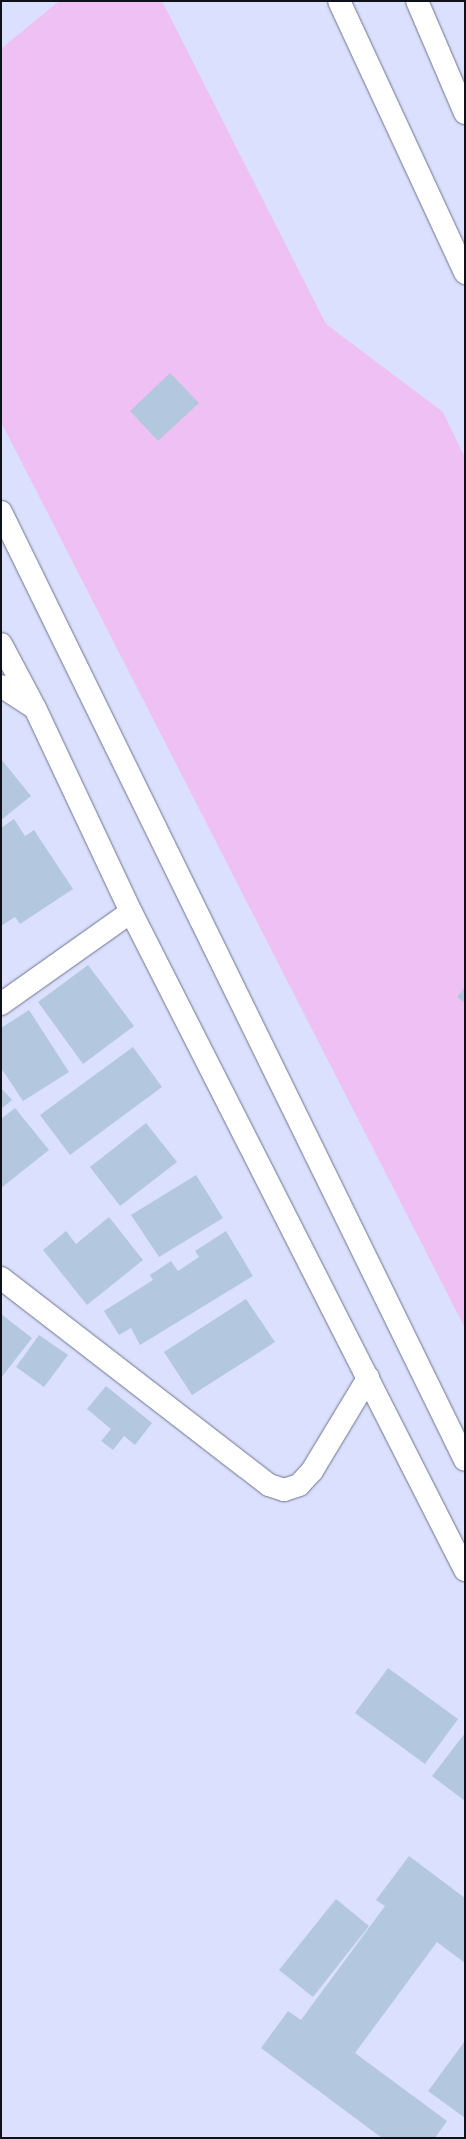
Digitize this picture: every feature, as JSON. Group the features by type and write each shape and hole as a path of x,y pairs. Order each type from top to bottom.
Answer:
{"street":[{"path":"339,1 465,273"},
{"path":"417,1 465,113"},
{"path":"1,512 465,1460"},
{"path":"1,644 35,708 132,912 465,1570"},
{"path":"1,686 35,708"},
{"path":"1,1004 132,912"},
{"path":"1,1278 269,1485 284,1490 299,1485 312,1471 368,1378"}],"shaded area":[{"path":"59,1 162,1 326,324 443,412 465,458 465,1328 1,422 1,49"}],"building":[{"path":"170,373 199,403 158,441 130,411"},
{"path":"1,759 31,796 1,820"},
{"path":"14,819 25,836 34,830 73,889 20,924 15,917 1,926 1,828"},
{"path":"88,965 134,1026 83,1064 38,1002"},
{"path":"465,987 465,1003 457,997"},
{"path":"29,1010 69,1072 23,1101 1,1068 1,1028"},
{"path":"133,1047 162,1087 70,1155 40,1115"},
{"path":"1,1088 12,1100 1,1109"},
{"path":"15,1108 49,1150 1,1188 1,1119"},
{"path":"146,1123 177,1162 120,1206 90,1167"},
{"path":"196,1175 223,1218 159,1257 131,1215"},
{"path":"109,1217 143,1260 87,1305 43,1250 66,1231 76,1244"},
{"path":"226,1231 253,1276 140,1345 131,1328 119,1335 104,1311 153,1280 150,1275 171,1261 178,1271 199,1257 195,1251"},
{"path":"246,1299 275,1342 192,1395 164,1352"},
{"path":"1,1314 32,1338 1,1378"},
{"path":"39,1335 68,1355 44,1387 16,1367"},
{"path":"106,1386 152,1423 135,1445 124,1436 113,1450 101,1441 111,1429 87,1409"},
{"path":"388,1668 458,1719 425,1764 355,1713"},
{"path":"465,1733 465,1801 432,1776"},
{"path":"409,1856 465,1898 465,1963 437,1942 355,2053 447,2121 435,2138 382,2138 261,2048 288,2011 301,2020 385,1906 376,1900"},
{"path":"336,1899 369,1926 313,1997 279,1970"},
{"path":"465,2041 465,2118 428,2091"}]}
